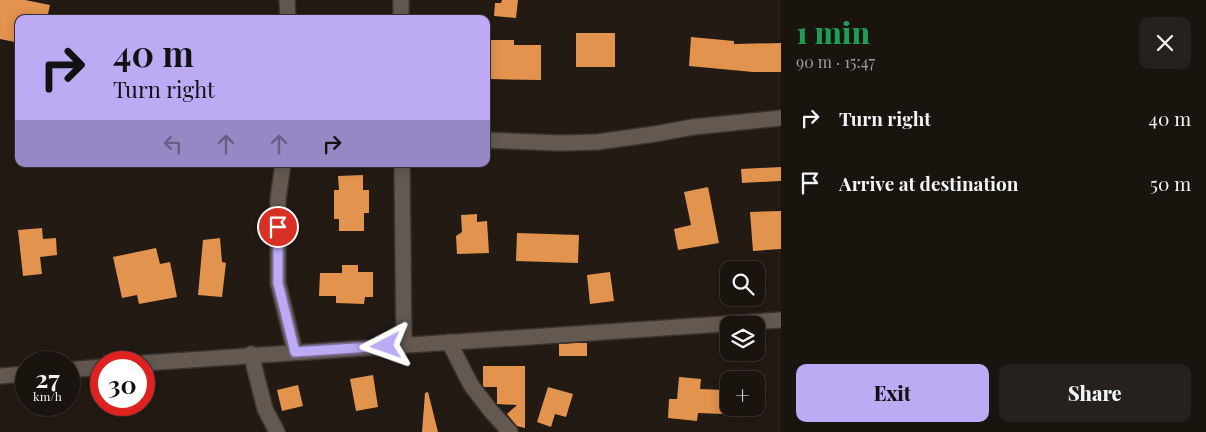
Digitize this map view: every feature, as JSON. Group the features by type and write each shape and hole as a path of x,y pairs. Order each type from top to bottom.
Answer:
{"street":[{"path":"287,0 288,15"},
{"path":"401,0 401,15"},
{"path":"490,140 560,143 597,142 693,127 781,118"},
{"path":"283,167 278,199 278,283 295,352"},
{"path":"402,167 404,345"},
{"path":"155,362 251,354 781,320"},
{"path":"449,342 471,385 510,432"},
{"path":"251,354 265,409 277,432"},
{"path":"0,376 15,375"}],"building":[{"path":"0,0 25,0 50,5 48,15 15,15 15,42 0,39"},
{"path":"502,0 518,0 516,18 494,16 495,3 501,3"},
{"path":"576,33 615,33 615,67 576,67"},
{"path":"691,37 734,41 734,44 781,43 781,72 753,72 689,66"},
{"path":"490,40 514,40 514,45 541,45 541,80 490,79"},
{"path":"781,167 781,181 742,183 741,169"},
{"path":"363,175 363,190 369,190 369,213 364,213 364,231 339,231 339,219 334,219 334,190 339,190 338,176"},
{"path":"708,187 719,243 678,250 674,229 691,225 684,192"},
{"path":"781,211 781,249 753,251 750,212"},
{"path":"477,214 477,222 487,221 489,253 457,254 456,236 462,232 461,215"},
{"path":"42,228 43,239 56,238 57,255 40,257 42,274 23,276 18,230"},
{"path":"517,233 579,235 578,263 516,261"},
{"path":"220,238 222,262 226,263 222,297 198,295 203,240"},
{"path":"156,248 160,264 170,262 177,297 139,304 137,295 122,298 113,257"},
{"path":"342,265 358,265 358,272 373,272 373,297 365,297 364,304 336,303 336,296 319,296 320,273 342,273"},
{"path":"610,272 614,301 590,304 587,275"},
{"path":"587,343 587,356 559,356 559,344"},
{"path":"483,366 525,366 525,428 517,426 507,414 517,405 497,404 497,387 484,387"},
{"path":"373,375 378,407 356,411 350,379"},
{"path":"679,377 701,379 700,389 720,390 720,414 698,413 697,421 668,418 669,399 677,399"},
{"path":"298,385 303,406 282,411 277,390"},
{"path":"548,387 573,394 566,417 555,414 551,427 537,422"},
{"path":"428,392 438,432 422,432 425,393"}],"route":[{"path":"278,227 278,283 295,352 386,346"}]}
